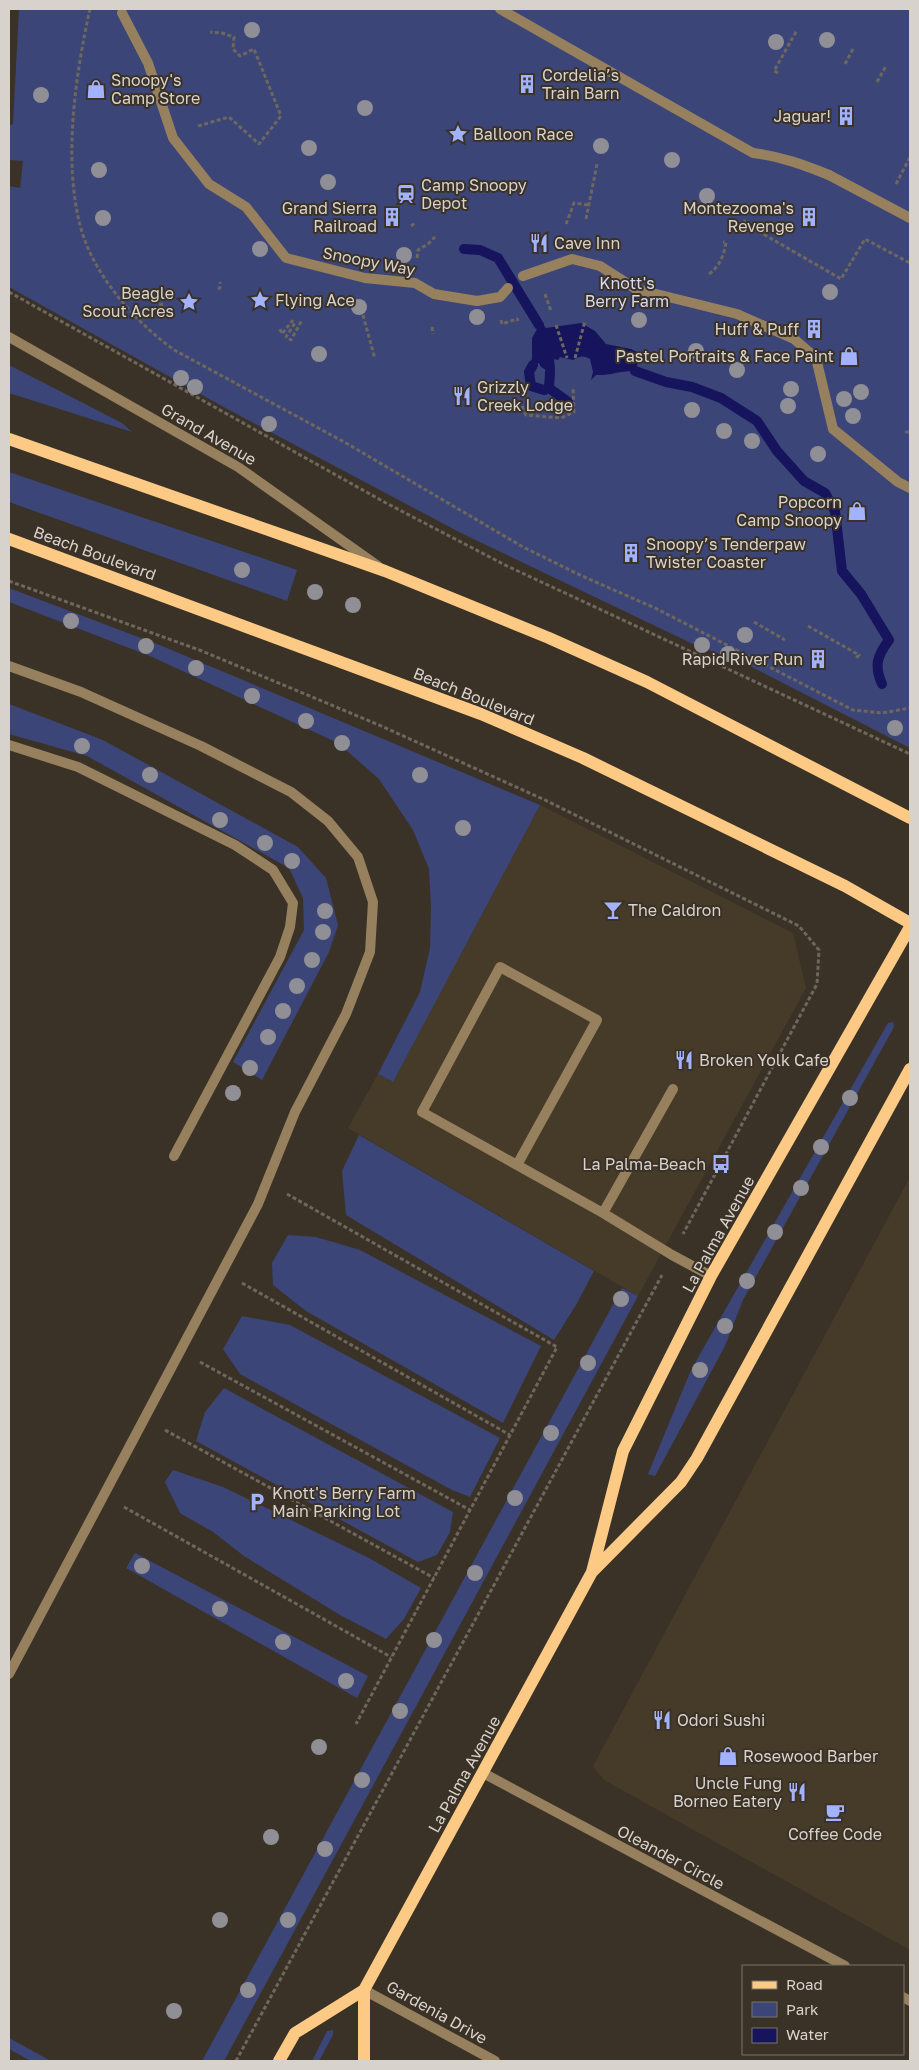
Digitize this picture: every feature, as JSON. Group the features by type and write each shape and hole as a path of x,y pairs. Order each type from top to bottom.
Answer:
{"main road":[{"path":"9,439 385,571 550,638 647,682 910,818"},
{"name":"Beach Boulevard","path":"9,539 481,714 582,758 845,886 910,923"},
{"name":"La Palma Avenue","path":"364,2061 364,1990 592,1572 623,1451 711,1276 910,927"},
{"name":"La Palma Avenue","path":"592,1572 681,1482 697,1458 910,1069"},
{"name":"La Palma Avenue","path":"279,2061 294,2033 364,1990"}],"street":[{"path":"500,9 753,153 775,156 829,175 910,218"},
{"name":"Snoopy Way","path":"122,13 148,62 173,138 209,184 246,207 286,258 365,278 415,283 434,294 477,301 500,297 508,288"},
{"path":"524,276 572,259 600,266 636,289 737,314 794,339 816,358 833,429 898,482 910,488"},
{"name":"Grand Avenue","path":"9,337 238,467 385,571"},
{"path":"9,666 81,692 201,746 292,792 328,821 358,857 373,902 370,952 346,1014 295,1112 258,1204 9,1674"},
{"path":"9,745 78,767 235,845 273,870 293,903 290,927 280,956 174,1156"},
{"path":"517,1165 597,1020 500,966 422,1112 711,1276"},
{"path":"603,1213 673,1089"},
{"name":"Oleander Circle","path":"483,1773 842,1965"},
{"name":"Gardenia Drive","path":"364,1990 495,2061"}],"path":[{"path":"90,9 80,60 72,147 77,211 89,250 114,291 156,338 176,351 346,443 523,547 582,576 655,608 853,710 882,713 910,708"},
{"path":"778,74 774,71 797,30"},
{"path":"198,126 229,117 259,144 281,116 254,49 240,56 233,49 234,37 210,32"},
{"path":"845,64 854,47"},
{"path":"878,82 886,66"},
{"path":"895,185 910,158"},
{"path":"586,219 596,164"},
{"path":"566,224 574,204 588,205"},
{"path":"745,220 744,223 841,279 864,239 910,263"},
{"path":"411,226 415,223"},
{"path":"417,258 418,250 435,237"},
{"path":"709,274 715,270 724,254 726,242 723,242"},
{"path":"218,289 220,288 220,282"},
{"path":"9,292 369,494 490,557 910,754"},
{"path":"545,294 551,311"},
{"path":"157,299 159,305 163,304"},
{"path":"363,316 375,359"},
{"path":"280,330 282,334 292,321 295,323 286,337 291,340 302,320"},
{"path":"574,358 585,321"},
{"path":"556,325 566,358"},
{"path":"432,327 433,334"},
{"path":"522,406 526,415 560,418 574,412 573,387"},
{"path":"905,432 910,432"},
{"path":"9,581 202,651 379,725 545,800 799,926 819,950 817,984 236,2061"},
{"path":"754,622 785,640"},
{"path":"808,626 858,655 856,658"},
{"path":"267,1182 557,1347 356,1724"},
{"path":"222,1271 510,1435"},
{"path":"180,1351 470,1510"},
{"path":"144,1418 434,1578"},
{"path":"103,1496 392,1657"}],"shaded area":[{"path":"540,805 793,933 806,988 638,1296 348,1128 378,1074 392,1082"},
{"path":"910,1177 910,1950 604,1780 593,1766"}],"green space":[{"name":"Knott's Berry Farm","path":"19,9 910,9 910,748 748,665 693,644 461,533 229,410 9,287 9,186 20,188 23,161 9,160 9,125 13,124"},
{"path":"9,365 122,423 132,432 9,393"},
{"path":"9,472 297,570 287,601 9,502"},
{"path":"9,588 162,646 540,805 393,1082 378,1074 420,992 430,948 431,907 429,869 413,830 379,779 338,743 150,656 9,602"},
{"path":"9,704 103,740 298,847 326,878 338,925 329,952 262,1080 233,1062 304,930 303,898 289,868 87,756 9,734"},
{"path":"893,1022 894,1027 743,1300 725,1346 655,1476 648,1474 691,1370 888,1023"},
{"path":"359,1135 594,1271 554,1340 346,1215 342,1171"},
{"path":"288,1235 316,1237 360,1250 541,1346 503,1423 306,1311 273,1285 272,1263"},
{"path":"622,1288 638,1296 224,2061 202,2061"},
{"path":"242,1316 290,1325 500,1438 470,1497 452,1490 240,1374 223,1349"},
{"path":"224,1388 453,1512 450,1532 437,1555 418,1562 196,1441 205,1412"},
{"path":"173,1470 223,1487 369,1558 421,1588 404,1619 386,1639 340,1615 244,1556 213,1532 180,1513 165,1482"},
{"path":"135,1553 368,1676 357,1698 126,1568"},
{"path":"333,2030 333,2035 319,2061 312,2061 327,2031"},
{"path":"9,2038 51,2061 31,2061 9,2049"}],"water":[{"path":"541,322 546,328 581,323 595,331 606,344 631,349 640,354 635,371 596,375 591,380 593,372 590,359 583,357 573,360 560,357 558,360 554,359 555,369 553,374 541,367 539,363 530,366 532,338"}],"waterway":[{"path":"464,249 480,250 498,258 539,325"},
{"path":"533,365 529,372 531,386 544,390 549,388"},
{"path":"635,371 666,382 692,387 721,398 757,421 777,451 804,481 825,493 835,511 842,571 861,594 889,640 878,661 878,672 882,684"},
{"path":"550,372 549,388 568,402"}],"place":[{"name":"Cordelia’s Train Barn","path":"527,84"},
{"name":"Snoopy's Camp Store","path":"96,89"},
{"name":"Jaguar!","path":"846,116"},
{"name":"Balloon Race","path":"458,134"},
{"name":"Camp Snoopy Depot","path":"406,194"},
{"name":"Grand Sierra Railroad","path":"392,217"},
{"name":"Montezooma's Revenge","path":"809,217"},
{"name":"Cave Inn","path":"539,243"},
{"name":"Flying Ace","path":"260,300"},
{"name":"Beagle Scout Acres","path":"189,302"},
{"name":"Huff & Puff","path":"814,329"},
{"name":"Pastel Portraits & Face Paint","path":"849,356"},
{"name":"Grizzly Creek Lodge","path":"462,396"},
{"name":"Popcorn Camp Snoopy","path":"857,511"},
{"name":"Snoopy’s Tenderpaw Twister Coaster","path":"631,553"},
{"name":"Rapid River Run","path":"818,659"},
{"name":"The Caldron","path":"613,910"},
{"name":"Broken Yolk Cafe","path":"684,1060"},
{"name":"La Palma-Beach","path":"721,1164"},
{"name":"Knott's Berry Farm Main Parking Lot","path":"257,1502"},
{"name":"Odori Sushi","path":"662,1720"},
{"name":"Rosewood Barber","path":"728,1756"},
{"name":"Uncle Fung Borneo Eatery","path":"797,1792"},
{"name":"Coffee Code","path":"835,1812"}]}
